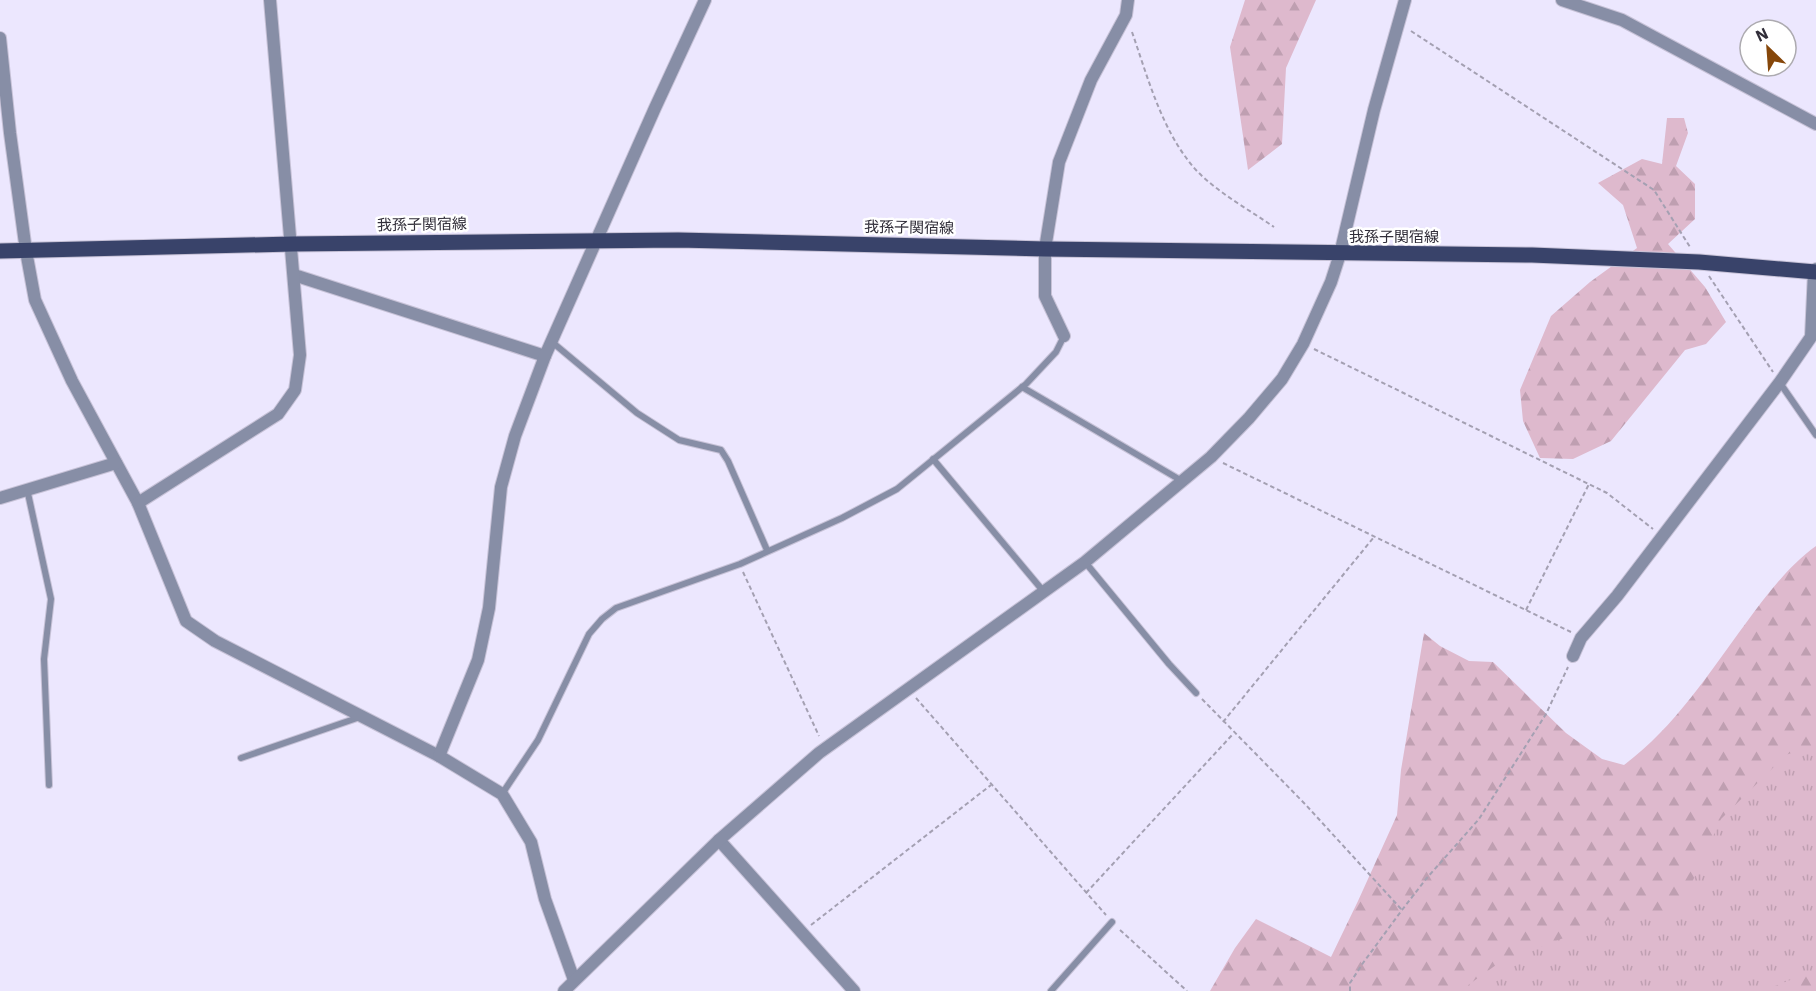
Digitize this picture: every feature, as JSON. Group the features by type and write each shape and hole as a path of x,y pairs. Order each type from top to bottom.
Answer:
{"main road":[{"name":"我孫子関宿線","path":"0,251 597,239 1044,249 1532,255 1699,262 1815,271"}],"street":[{"path":"138,503 278,414 295,390 300,354 270,0"},
{"path":"439,756 478,660 489,608 501,487 514,436 545,356 705,0"},
{"path":"1121,0 1126,15"},
{"path":"1064,336 1046,296 1044,249 1059,162 1091,80 1126,15 1128,0"},
{"path":"564,991 719,840 825,749 1085,562 1211,457 1250,418 1282,379 1304,344 1331,282 1340,254 1374,110 1405,0"},
{"path":"1563,0 1622,20 1816,124"},
{"path":"0,38 10,133 35,300 72,381 138,503 186,621 216,641 439,756 502,794 531,842 545,899 574,980"},
{"path":"1573,656 1581,638 1617,596 1780,382 1811,337 1815,271"},
{"path":"294,275 545,356"},
{"path":"0,498 116,463"},
{"path":"719,840 854,991"}],"lane":[{"path":"502,794 538,740 589,634 602,619 616,608 740,564 842,518 897,489 1022,387 1056,352 1064,336"},
{"path":"552,341 637,413 678,440 721,450 767,550"},
{"path":"1780,382 1816,435"},
{"path":"1022,387 1182,481"},
{"path":"933,459 1044,592"},
{"path":"27,489 51,599 44,659 49,785"},
{"path":"1085,562 1169,664 1196,693"},
{"path":"241,758 364,716"},
{"path":"1051,991 1112,922"}],"path":[{"path":"1126,15 1159,106 1183,154 1197,171 1220,191 1274,227"},
{"path":"1398,23 1654,190 1699,262 1780,382"},
{"path":"1304,344 1607,493 1662,537"},
{"path":"1211,457 1581,638"},
{"path":"1526,610 1589,484"},
{"path":"1222,722 1374,537"},
{"path":"740,564 825,749"},
{"path":"1350,991 1350,983 1402,910 1479,819 1546,714 1573,656"},
{"path":"908,689 1112,922 1187,991"},
{"path":"1196,693 1305,804 1402,910"},
{"path":"1086,892 1233,733"},
{"path":"801,932 992,784"}],"green space":[{"path":"1245,0 1316,0 1286,68 1282,144 1248,170 1230,47"},
{"path":"1667,118 1684,118 1688,133 1676,166 1695,184 1695,219 1668,244 1705,287 1726,322 1706,344 1685,350 1611,441 1573,459 1540,458 1523,421 1520,390 1551,316 1590,282 1637,248 1623,205 1598,183 1642,159 1662,164"},
{"path":"1816,546 1816,744 1786,755 1721,819 1678,913 1631,911 1496,965 1460,991 1210,991 1235,948 1256,919 1331,957 1397,815 1401,770 1424,633 1440,646 1469,661 1493,662 1566,733 1602,759 1624,765 1675,717 1770,592 1796,563"},
{"path":"1816,649 1816,991 1434,991"},
{"path":"1816,975 1816,991 1762,991 1798,977"}]}
